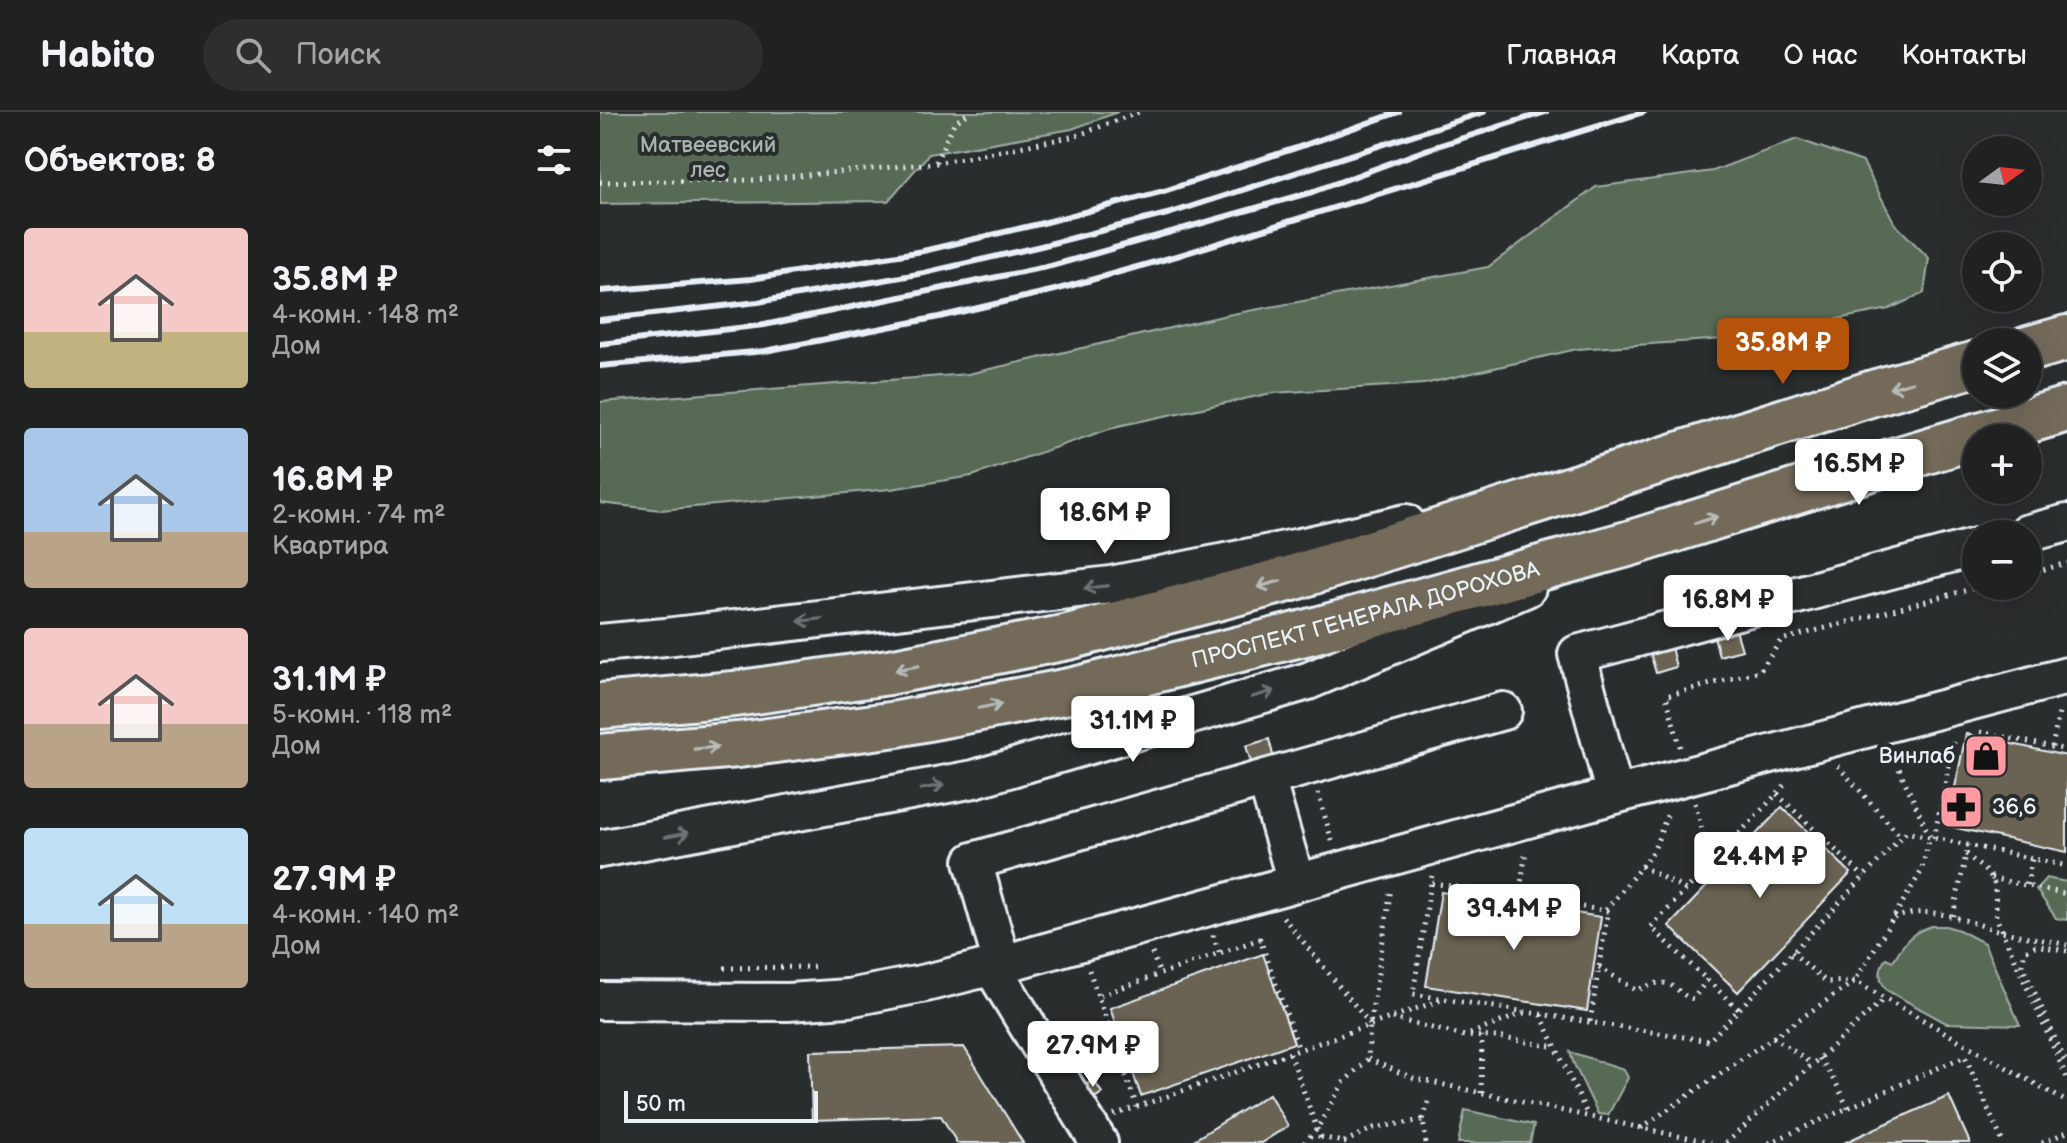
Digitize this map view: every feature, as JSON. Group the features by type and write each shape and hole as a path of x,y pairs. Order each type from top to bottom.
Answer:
{"main road":[{"path":"2042,345 2067,338"},
{"path":"600,706 734,694 874,674 1068,637 1292,578 1873,393 1962,368"},
{"name":"ПРОСПЕКТ ГЕНЕРАЛА ДОРОХОВА","path":"600,757 738,745 897,724 1074,690 1305,633 1631,543 2067,409"}],"street":[{"path":"600,643 1111,585 1300,547 1610,476"},
{"path":"2042,530 2067,523"},
{"path":"600,849 974,779 1308,681 1631,543"},
{"path":"1615,795 1577,654 1962,551"},
{"path":"600,1001 774,1002 848,998 997,965 1615,795 2064,688"},
{"path":"1094,1134 997,965 973,861 1503,711"},
{"path":"1266,778 1296,882"}],"path":[{"path":"936,163 954,123 970,112"},
{"path":"600,182 755,180 936,163 1076,136 1139,112"},
{"path":"2042,570 2067,563"},
{"path":"1760,671 1781,640 1962,591"},
{"path":"2052,747 2064,688"},
{"path":"1641,1128 1855,981 1921,872 1957,727"},
{"path":"1971,730 2067,750"},
{"path":"1889,745 1932,837"},
{"path":"1832,759 1901,837"},
{"path":"1310,766 1340,870"},
{"path":"1738,1009 1651,927 1794,776"},
{"path":"1777,794 1864,877"},
{"path":"1606,910 1653,852 1673,801"},
{"path":"1437,844 1413,994 1709,1041 1906,832 2067,866"},
{"path":"1953,916 1968,845"},
{"path":"1519,897 1526,850"},
{"path":"1966,854 1995,885 1996,917 2067,1078"},
{"path":"2027,885 2032,859"},
{"path":"1641,866 1686,890"},
{"path":"1991,878 2067,894"},
{"path":"1431,883 1606,910"},
{"path":"1304,1143 1317,1129 1343,1083 1368,1059 1370,1025 1391,885"},
{"path":"1590,1022 1606,910"},
{"path":"1893,919 1917,912 1953,916 2003,932 2067,945"},
{"path":"1281,915 1370,1025"},
{"path":"1212,933 1219,953"},
{"path":"1098,996 1260,939 1299,1050"},
{"path":"2067,951 2035,946 2025,951 2022,957 2022,964 2067,1065"},
{"path":"1151,949 1160,974"},
{"path":"1792,952 1826,982 1855,981 2067,1102"},
{"path":"1088,966 1137,1107"},
{"path":"717,968 826,967"},
{"path":"1599,967 1636,990 1664,982 1693,999 1708,980"},
{"path":"1726,1143 1885,998"},
{"path":"1094,1134 1137,1107 1445,999"},
{"path":"1465,1036 1527,1012"},
{"path":"1540,1014 1588,1116"},
{"path":"1391,1018 1465,1036 1556,1047"},
{"path":"1481,1093 1482,1036"},
{"path":"1773,1037 1812,1064"},
{"path":"1290,1053 1321,1140 1346,1142 1374,1128 1423,1120"},
{"path":"1769,1143 1965,1056 2003,1143"},
{"path":"1819,1058 1848,1108"},
{"path":"1368,1059 1413,1078 1710,1143"},
{"path":"1426,1143 1423,1120 1429,1099"},
{"path":"2042,1143 2067,1132"}],"green space":[{"name":"Матвеевский лес","path":"600,112 1118,112 1072,129 929,154 888,201 600,204"},
{"path":"1797,139 1863,162 1895,224 1929,258 1924,293 1889,309 1739,338 1577,349 1424,384 1272,393 1118,426 972,476 891,489 661,510 600,503 600,402 968,374 1227,315 1488,267 1596,187 1713,171"},
{"path":"2046,878 2067,882 2067,920 2056,918 2036,889"},
{"path":"1932,926 1959,930 1984,943 2020,1025 1946,1023 1888,991 1880,975 1886,958 1893,961 1908,939"},
{"path":"1570,1052 1624,1069 1628,1078 1608,1115 1598,1114"},
{"path":"1465,1110 1534,1125 1530,1143 1458,1143"}],"building":[{"path":"1736,630 1742,650 1719,656 1714,636"},
{"path":"1671,647 1676,667 1656,673 1650,653"},
{"path":"1966,734 2067,756 2067,852 1947,826"},
{"path":"1269,739 1274,759 1252,765 1246,746"},
{"path":"1782,807 1851,873 1738,992 1669,926"},
{"path":"1441,892 1601,917 1587,1011 1426,986"},
{"path":"1263,954 1294,1043 1141,1096 1110,1008"},
{"path":"964,1047 1023,1143 957,1143 941,1116 812,1120 810,1051"},
{"path":"1094,1080 1102,1093 1093,1099 1084,1086"},
{"path":"1269,1094 1288,1126 1261,1143 1189,1143"},
{"path":"1949,1096 1970,1143 1844,1143 1874,1129"}],"railway":[{"path":"600,291 751,279 923,251 1164,191 1399,112"},
{"path":"600,320 758,302 924,273 1041,246 1171,213 1484,112"},
{"path":"600,344 764,325 1051,266 1312,192 1431,148 1546,112"},
{"path":"600,366 765,351 939,317 1055,290 1180,255 1644,112"}],"place":[{"name":"Винлаб","path":"1986,756"},
{"name":"36,6","path":"1961,807"}]}
